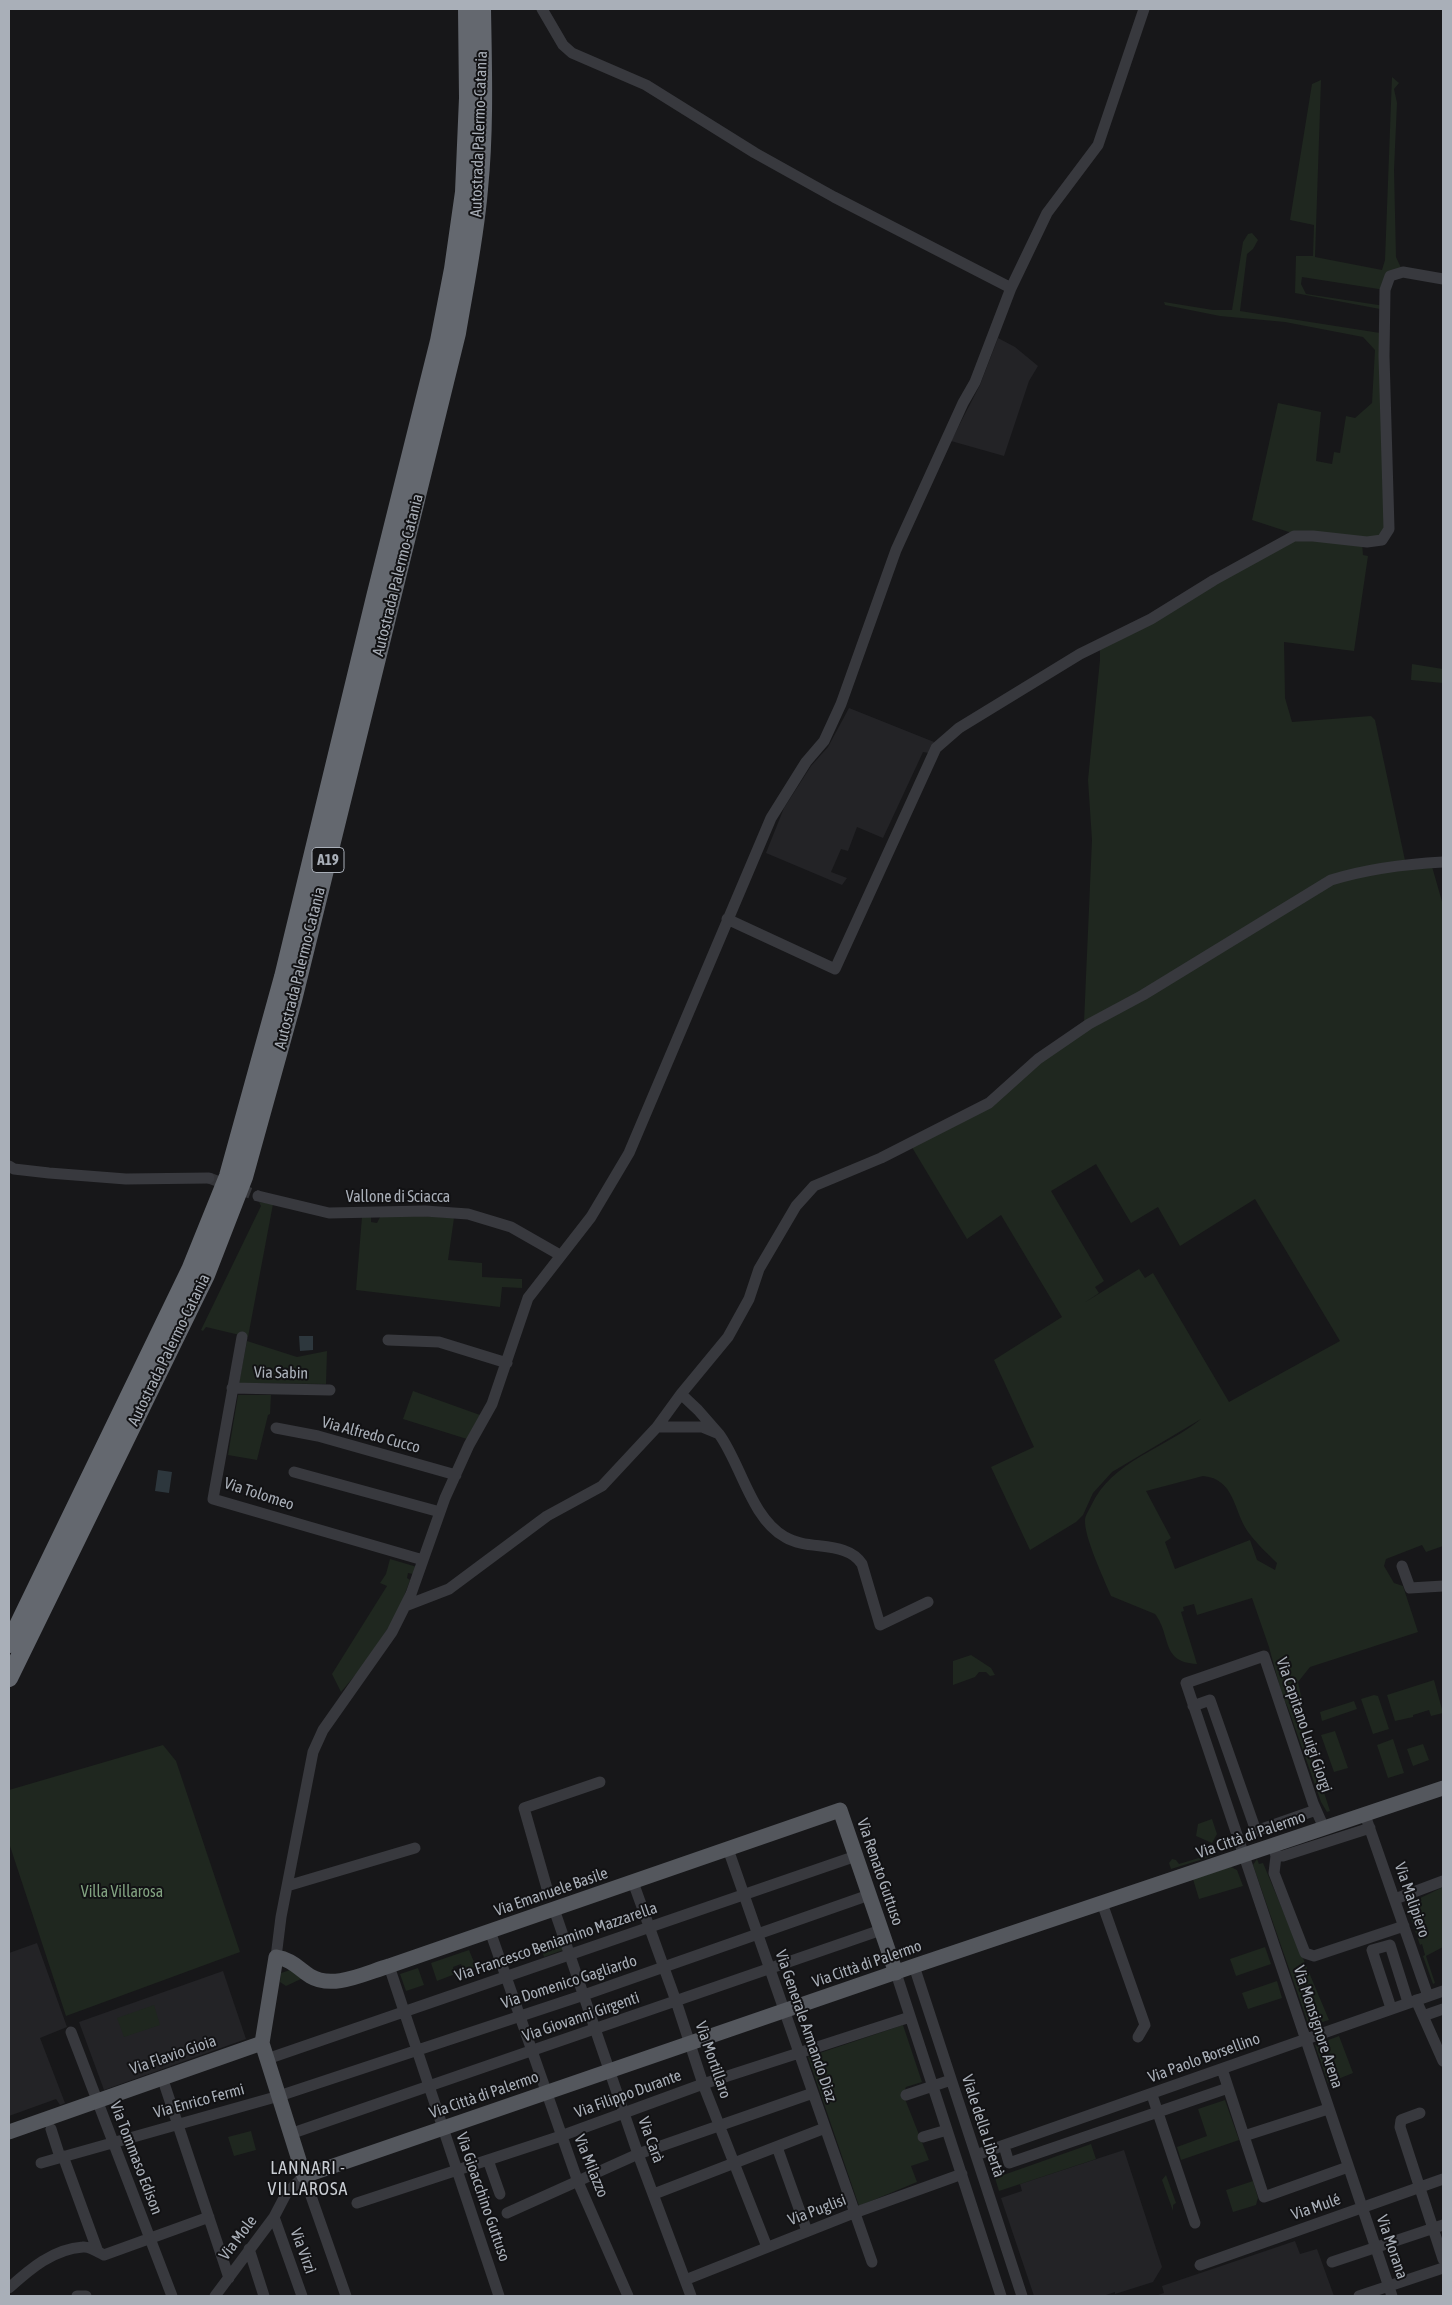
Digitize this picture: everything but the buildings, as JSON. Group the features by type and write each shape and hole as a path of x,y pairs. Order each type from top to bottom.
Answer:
{"highway":[{"name":"Autostrada Palermo-Catania","path":"9,1644 190,1270 230,1167 283,977 439,341 464,192 468,98 467,9"},
{"name":"Autostrada Palermo-Catania","path":"9,1678 206,1275 244,1177 296,990 457,333 471,256 479,188 482,119 482,9"}],"main road":[{"name":"Via Città di Palermo","path":"304,2176 1102,1903 1244,1856 1274,1851 1324,1828 1368,1821 1443,1788"},
{"name":"Via Emanuele Basile","path":"276,1957 291,1962 310,1976 328,1982 340,1980 389,1966 840,1810"},
{"name":"Via Renato Guttuso","path":"840,1810 896,1973"},
{"path":"276,1957 262,2043 304,2176"},
{"name":"Via Flavio Gioia","path":"9,2132 262,2043"}],"street":[{"path":"542,9 563,45 583,60 646,85 755,153 1011,288"},
{"path":"276,1957 287,1886 313,1752 323,1730 392,1632 405,1606 440,1512 469,1445 492,1404 528,1298 591,1217 629,1154 665,1073 727,919 771,818 806,762 824,741 841,704 896,550 963,403 975,382 1011,288 1047,213 1098,145 1144,9"},
{"path":"727,919 835,969 936,748 959,728 1080,654 1151,619 1214,580 1294,536 1313,536 1367,542 1382,540 1389,529 1384,356 1385,290 1390,276 1403,272 1443,279"},
{"path":"405,1606 449,1589 547,1516 602,1486 657,1427 681,1394 728,1338 748,1299 759,1269 796,1206 814,1186 881,1158 989,1103 1038,1059 1090,1024 1143,995 1331,880 1418,863 1443,862"},
{"path":"9,1166 14,1169 40,1172 126,1179 209,1178"},
{"name":"Vallone di Sciacca","path":"258,1196 329,1213 425,1211 468,1214 511,1227 560,1256"},
{"name":"Via Tolomeo","path":"242,1337 213,1499 423,1560"},
{"path":"388,1340 439,1342 506,1363"},
{"name":"Via Sabin","path":"232,1388 330,1390"},
{"path":"681,1394 719,1434 729,1448 766,1520 784,1537 801,1543 848,1551 858,1557 862,1564 880,1625 928,1602"},
{"path":"695,1427 700,1425 702,1419 698,1410"},
{"path":"657,1427 695,1427 719,1434"},
{"name":"Via Alfredo Cucco","path":"276,1428 318,1436 456,1475"},
{"path":"294,1472 440,1512"},
{"path":"1402,1566 1410,1588 1443,1586"},
{"name":"Via Capitano Luigi Giorgi","path":"1244,1856 1186,1683 1264,1656 1316,1810 1324,1828"},
{"path":"1193,1706 1210,1700 1256,1831 1316,1810"},
{"path":"1203,1734 1220,1729"},
{"path":"548,1892 524,1808 600,1782"},
{"path":"1228,1808 1246,1802"},
{"path":"1274,1851 1282,1856 1368,1821"},
{"name":"Via Malipiero","path":"1368,1821 1428,1996"},
{"path":"287,1886 415,1848"},
{"name":"Via Generale Armando Diaz","path":"728,1849 872,2262"},
{"path":"1274,1851 1274,1873 1305,1953 1314,1956 1404,1926"},
{"name":"Via Francesco Beniamino Mazzarella","path":"267,2059 856,1856"},
{"name":"Via Monsignore Arena","path":"1244,1856 1362,2208"},
{"path":"1395,1899 1443,1880"},
{"name":"Via Mortillaro","path":"633,1882 676,2001 703,2084 767,2247"},
{"name":"Via Domenico Gagliardo","path":"279,2096 584,1995 870,1895"},
{"path":"1102,1903 1145,2025 1138,2038"},
{"name":"Via Carà","path":"554,1908 638,2154 691,2296"},
{"name":"Via Giovanni Girgenti","path":"290,2134 881,1930"},
{"name":"Via Milazzo","path":"490,1931 578,2182 628,2296"},
{"path":"1391,2008 1372,1950 1390,1944 1412,2001 1423,2016 1443,2061"},
{"name":"Via Gioacchino Guttuso","path":"389,1966 500,2296"},
{"name":"Viale della Libertà","path":"914,1966 1022,2296"},
{"path":"896,1973 1002,2296"},
{"name":"Via Paolo Borsellino","path":"976,2155 1152,2095 1443,1991"},
{"path":"1423,2016 1443,2008"},
{"name":"Via Filippo Durante","path":"357,2203 561,2136 703,2084 910,2017"},
{"name":"Via Tommaso Edison","path":"71,2032 172,2296"},
{"path":"1222,2070 1264,2197 1348,2167"},
{"path":"162,2077 228,2278"},
{"path":"906,2095 951,2080"},
{"path":"1004,2146 1010,2163 1228,2088"},
{"path":"507,2213 638,2154 813,2093"},
{"path":"1152,2095 1195,2223"},
{"name":"Via Enrico Fermi","path":"41,2162 279,2096"},
{"path":"1244,2136 1328,2109"},
{"path":"1420,2113 1401,2120 1400,2127 1419,2188 1438,2226 1443,2259"},
{"path":"654,2194 825,2128"},
{"path":"51,2129 101,2253"},
{"path":"923,2137 947,2130"},
{"path":"777,2147 807,2231"},
{"path":"488,2160 500,2194"},
{"name":"Via Puglisi","path":"685,2280 854,2213 962,2174"},
{"path":"304,2176 346,2296"},
{"name":"Via Mole","path":"215,2296 274,2217 286,2194 304,2176"},
{"name":"Via Mulé","path":"1200,2265 1443,2179"},
{"path":"972,2206 990,2200"},
{"name":"Via Morana","path":"1362,2208 1391,2291"},
{"path":"9,2288 38,2262 58,2254 84,2246 101,2253 209,2217"},
{"name":"Via Virzì","path":"274,2217 302,2296"},
{"path":"1332,2262 1438,2226"},
{"path":"249,2249 264,2296"},
{"path":"1359,2296 1391,2291 1443,2268"},
{"path":"77,2296 86,2296"}],"shaded area":[{"path":"998,338 1015,347 1038,366 1029,381 1004,456 951,441 980,385"},
{"path":"849,708 934,742 929,753 923,752 883,838 857,827 848,851 841,849 831,872 847,878 842,885 766,853 784,808 811,766 828,747"},
{"path":"299,1336 313,1336 313,1350 300,1351"},
{"path":"158,1470 172,1472 169,1493 155,1491"},
{"path":"37,1943 67,2027 40,2038 65,2103 60,2105 56,2099 9,2116 9,1953"},
{"path":"223,1971 246,2039 104,2090 79,2022"},
{"path":"1124,2150 1162,2267 1153,2282 1103,2296 1034,2296 1001,2198 1022,2191 1020,2184"},
{"path":"1295,2241 1300,2254 1317,2249 1334,2296 1155,2296 1164,2293 1162,2286"}],"green space":[{"path":"1392,77 1399,83 1394,89 1397,103 1394,170 1396,257 1403,272 1390,276 1385,290 1302,277 1301,284 1306,294 1385,306 1389,529 1382,540 1362,542 1363,555 1368,556 1354,651 1284,642 1285,698 1292,722 1371,716 1375,720 1406,865 1431,863 1443,905 1443,1546 1426,1552 1422,1545 1386,1559 1384,1566 1394,1583 1403,1586 1418,1632 1310,1667 1298,1682 1304,1710 1298,1712 1330,1811 1327,1812 1321,1802 1282,1695 1269,1647 1252,1598 1197,1615 1194,1604 1183,1607 1184,1611 1181,1612 1197,1664 1185,1662 1172,1653 1155,1614 1111,1596 1091,1547 1085,1518 1100,1491 1125,1466 1201,1419 1112,1472 1093,1493 1083,1515 1076,1522 1030,1550 991,1467 1034,1447 994,1360 1062,1317 1001,1215 967,1239 910,1144 989,1103 1084,1022 1092,840 1088,780 1100,643 1295,534 1252,520 1278,403 1321,412 1316,461 1332,464 1334,452 1340,453 1346,416 1355,418 1372,403 1375,350 1363,337 1285,322 1220,316 1165,305 1164,302 1213,310 1232,310 1243,242 1248,234 1252,233 1258,240 1253,249 1247,254 1240,311 1380,333 1380,309 1295,293 1296,256 1313,256 1314,225 1290,220 1312,84 1321,80 1315,257 1382,270 1385,260","holes":["1096,1164 1131,1223 1158,1207 1180,1246 1255,1199 1340,1341 1229,1402 1153,1273 1145,1278 1139,1269 1084,1303 1099,1293 1095,1287 1104,1281 1051,1191","1203,1476 1214,1478 1227,1489 1248,1532 1277,1563 1275,1570 1257,1560 1250,1540 1175,1569 1165,1542 1171,1538 1146,1491"]},
{"path":"1412,664 1443,669 1443,683 1411,680"},
{"path":"259,1202 273,1204 248,1337 206,1327 203,1331 201,1330 261,1206"},
{"path":"407,1215 454,1218 448,1260 482,1263 482,1277 522,1279 522,1288 502,1287 500,1307 356,1290 362,1217 371,1217 371,1222 377,1223 380,1217"},
{"path":"247,1341 297,1357 327,1351 326,1384 239,1383"},
{"path":"413,1391 480,1415 467,1439 403,1419"},
{"path":"238,1395 271,1395 270,1414 268,1415 257,1460 228,1455"},
{"path":"390,1559 417,1567 413,1574 408,1573 407,1578 410,1580 397,1615 362,1667 341,1692 332,1674 387,1586 380,1583 386,1574"},
{"path":"971,1655 991,1668 995,1675 990,1676 986,1672 979,1672 975,1677 953,1685 953,1661"},
{"path":"1434,1680 1443,1713 1431,1716 1429,1710 1413,1715 1413,1717 1395,1721 1387,1695"},
{"path":"1374,1695 1378,1696 1389,1729 1373,1734 1361,1699"},
{"path":"1354,1701 1357,1709 1322,1721 1320,1712"},
{"path":"1335,1731 1348,1768 1334,1772 1321,1735"},
{"path":"1393,1739 1404,1773 1388,1778 1377,1745"},
{"path":"1423,1744 1429,1760 1413,1766 1407,1749"},
{"name":"Villa Villarosa","path":"163,1745 176,1761 240,1952 66,2016 9,1843 9,1790"},
{"path":"1212,1819 1217,1834 1212,1843 1196,1836 1198,1824"},
{"path":"1207,1850 1213,1856 1171,1869 1169,1863 1172,1859 1176,1860 1179,1864 1202,1857 1204,1851"},
{"path":"1257,1859 1259,1864 1263,1863 1329,2020 1309,2026 1253,1865"},
{"path":"1231,1867 1237,1870 1243,1886 1199,1899 1193,1879"},
{"path":"1443,1887 1443,1947 1426,1956 1435,1983 1433,1984 1423,1956 1425,1955 1422,1944 1420,1945 1406,1905"},
{"path":"552,1941 554,1947 561,1945 563,1950 544,1957 540,1945"},
{"path":"1265,1947 1271,1964 1236,1976 1230,1959"},
{"path":"469,1950 476,1967 464,1971 461,1964 453,1967 455,1974 437,1981 431,1963"},
{"path":"418,1968 424,1985 406,1991 400,1974"},
{"path":"290,1970 303,1978 286,1986 280,1982 281,1973"},
{"path":"1277,1981 1282,1998 1248,2009 1242,1993"},
{"path":"154,2005 160,2025 124,2037 117,2018"},
{"path":"903,2025 922,2082 906,2087 903,2094 929,2160 911,2166 917,2182 859,2206 808,2057"},
{"path":"1339,2036 1353,2073 1328,2083 1315,2045"},
{"path":"1225,2100 1239,2140 1181,2160 1177,2147 1207,2136 1198,2109"},
{"path":"251,2131 256,2150 234,2156 228,2137"},
{"path":"1091,2144 1096,2159 999,2191 995,2178"},
{"path":"1166,2175 1176,2203 1173,2205 1173,2211 1162,2180"},
{"path":"1253,2181 1258,2198 1256,2205 1233,2212 1226,2190"}],"tunnel":[{"path":"209,1178 258,1196"}],"district":[{"name":"LANNARI - VILLAROSA","path":"308,2178"}]}
